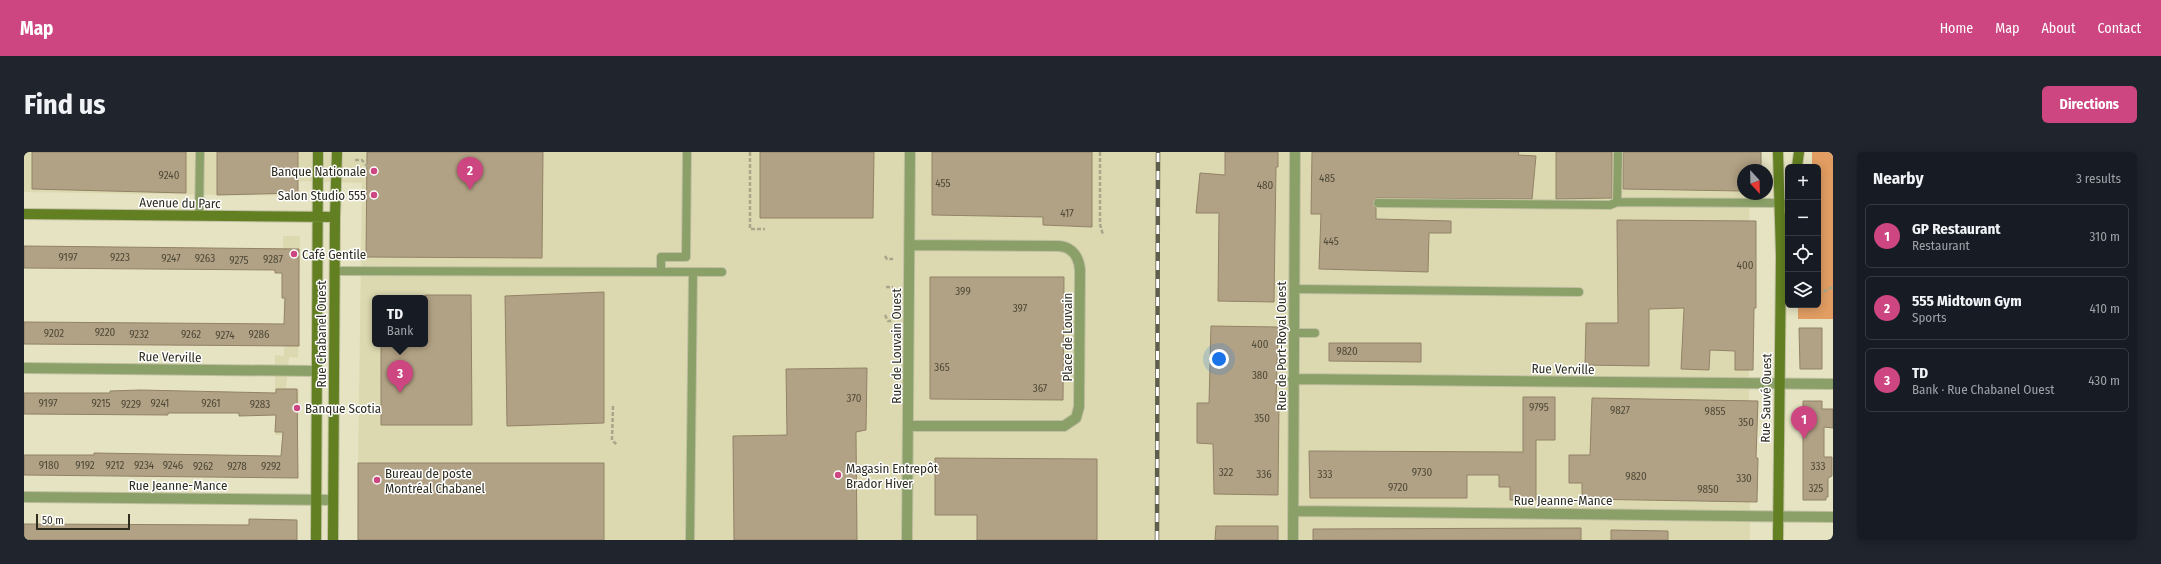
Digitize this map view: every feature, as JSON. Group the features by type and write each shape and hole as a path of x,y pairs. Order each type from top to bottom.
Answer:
{"street":[{"name":"Rue Chabanel Ouest","path":"316,540 318,152"},
{"name":"Rue Chabanel Ouest","path":"332,540 334,271 337,152"},
{"name":"Rue de Louvain Ouest","path":"908,540 910,152"},
{"name":"Rue de Port-Royal Ouest","path":"1293,540 1295,152"},
{"name":"Rue Sauvé Ouest","path":"1778,152 1783,203 1781,256 1778,540"},
{"path":"1797,164 1799,152"},
{"name":"Avenue du Parc","path":"24,214 335,217"},
{"name":"Rue Sauvé Ouest","path":"1781,256 1785,234"},
{"name":"Place de Louvain","path":"908,426 1064,426 1071,423 1078,414 1080,396 1080,270 1079,260 1072,251 1059,246 909,244"},
{"name":"Rue Verville","path":"24,368 317,371"},
{"name":"Rue Verville","path":"1293,379 1833,384"},
{"name":"Rue Jeanne-Mance","path":"24,497 333,500"},
{"name":"Rue Jeanne-Mance","path":"1293,511 1833,517"}],"lane":[{"path":"199,216 200,152"},
{"path":"661,272 660,257 686,257 687,152"},
{"path":"1617,202 1618,152"},
{"path":"1378,203 1610,205 1617,202 1783,203"},
{"path":"334,271 415,274 722,272"},
{"path":"690,540 693,272"},
{"path":"1294,289 1579,292"},
{"path":"1294,333 1315,333"}],"path":[{"path":"750,152 750,229 765,229"},
{"path":"1100,152 1100,224 1103,235"},
{"path":"355,160 362,160 367,166 362,172 355,171"},
{"path":"885,256 887,259 893,259"},
{"path":"886,287 893,287"},
{"path":"1821,293 1833,287"},
{"path":"885,315 888,321 893,321"},
{"path":"612,406 612,440 617,445"}],"shaded area":[{"path":"24,152 1752,152 1746,164 1737,164 1737,200 1750,200 1748,261 1750,540 357,540 362,183 298,181 298,196 24,192"},
{"path":"1812,152 1833,152 1833,319 1798,319 1798,308 1821,308 1821,164 1812,164"},
{"path":"283,236 300,236 298,358 289,357 286,388 299,389 298,435 275,435 275,355 284,356"}],"building":[{"path":"32,152 186,152 186,193 32,189"},
{"path":"217,152 298,152 298,193 217,195"},
{"path":"367,152 543,152 542,258 366,257"},
{"path":"760,152 874,152 873,218 760,218"},
{"path":"932,152 1092,152 1092,227 1043,225 1043,217 932,215"},
{"path":"1225,152 1278,152 1278,167 1276,167 1274,302 1218,301 1219,213 1196,213 1200,173 1225,175"},
{"path":"1312,152 1519,152 1518,155 1536,156 1532,199 1376,198 1373,203 1376,208 1376,219 1451,221 1451,233 1429,233 1428,272 1319,269 1321,214 1311,214"},
{"path":"1556,152 1612,152 1612,198 1556,199"},
{"path":"1623,152 1761,152 1761,164 1737,164 1737,191 1623,189"},
{"path":"1617,220 1756,221 1756,308 1754,308 1753,370 1735,370 1735,351 1710,350 1709,370 1681,369 1684,308 1649,309 1649,366 1585,365 1586,323 1618,323"},
{"path":"24,246 299,249 299,346 24,344 24,322 284,324 285,298 282,298 282,273 275,273 275,270 24,268"},
{"path":"930,277 1064,277 1063,400 930,399"},
{"path":"604,292 604,423 507,426 505,296"},
{"path":"428,295 471,295 472,425 381,425 381,347 428,347"},
{"path":"1211,326 1278,327 1276,402 1279,402 1278,495 1214,494 1213,444 1197,443 1197,403 1209,403"},
{"path":"1799,328 1822,328 1822,369 1800,369"},
{"path":"1329,343 1421,343 1421,362 1329,361"},
{"path":"867,368 866,430 856,432 857,540 734,540 733,436 787,435 786,369"},
{"path":"276,389 297,389 298,478 24,475 24,455 94,455 94,453 281,456 283,432 275,432 276,415 239,416 239,413 168,413 168,415 24,414 24,393 110,393 110,391 140,390 276,393"},
{"path":"1523,397 1555,397 1555,440 1536,440 1536,500 1510,500 1510,487 1499,487 1499,475 1467,475 1467,498 1310,498 1309,451 1523,452"},
{"path":"1592,398 1758,401 1756,458 1758,458 1757,502 1582,499 1582,483 1569,483 1569,455 1590,455"},
{"path":"1803,401 1822,401 1822,409 1833,409 1833,428 1824,427 1824,457 1832,457 1832,476 1828,478 1828,497 1826,497 1826,500 1803,500"},
{"path":"935,458 1097,459 1097,540 977,540 977,515 935,515"},
{"path":"358,463 604,463 604,540 358,540"},
{"path":"249,519 297,520 297,540 24,540 24,524 249,525"},
{"path":"1216,526 1278,526 1278,540 1215,540"},
{"path":"1581,528 1581,540 1313,540 1313,529"},
{"path":"1611,530 1668,531 1668,540 1611,540"}],"railway":[{"path":"1157,540 1158,152"}],"place":[{"name":"Banque Nationale","path":"374,171"},
{"name":"555 Midtown Gym","path":"470,190"},
{"name":"Salon Studio 555","path":"374,195"},
{"name":"Café Gentile","path":"294,254"},
{"name":"TD","path":"400,393"},
{"name":"Banque Scotia","path":"297,408"},
{"name":"GP Restaurant","path":"1804,439"},
{"name":"Magasin Entrepôt Brador Hiver","path":"838,475"},
{"name":"Bureau de poste Montréal Chabanel","path":"377,480"}]}
